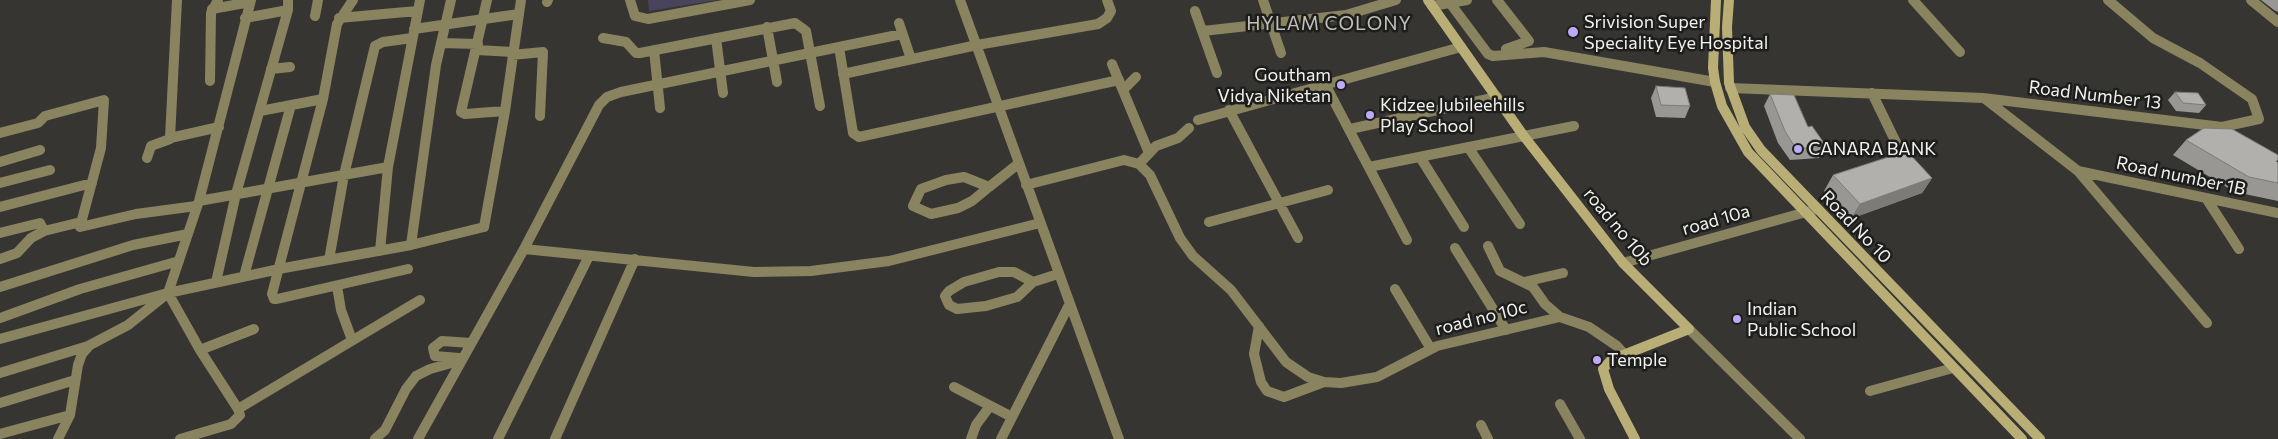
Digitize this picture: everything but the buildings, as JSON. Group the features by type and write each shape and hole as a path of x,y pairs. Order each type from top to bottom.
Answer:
{"main road":[{"name":"Road No 10","path":"1716,0 1713,68 1715,82 1732,127 1748,152 2022,439"},
{"name":"Road No 10","path":"1729,0 1727,70 1730,88 1745,127 1761,150 2040,439"},
{"name":"road no 10b","path":"1430,3 1523,135 1623,263 1689,328"},
{"path":"1634,439 1610,389 1603,369 1610,360 1689,328"}],"street":[{"path":"170,139 177,0"},
{"path":"210,81 212,9 218,0"},
{"path":"216,282 236,194 288,10 288,0"},
{"path":"315,16 318,0"},
{"path":"353,0 339,18 323,99 272,294 274,299 408,269"},
{"path":"380,251 388,167 420,0"},
{"path":"411,245 436,65 451,0"},
{"path":"487,0 478,47 461,112 465,114 505,112"},
{"path":"0,339 168,293 244,276 411,245 485,226 505,112 521,0"},
{"path":"630,0 635,16 648,19 750,0"},
{"path":"960,0 1119,439"},
{"path":"843,74 977,45 1098,24 1107,18 1111,11 1107,0"},
{"path":"1263,0 1281,53"},
{"path":"1203,31 1346,15 1383,1 1396,0"},
{"path":"1430,3 1450,3 1467,0"},
{"path":"1495,56 1501,51 1529,41 1498,0"},
{"path":"1912,0 1960,52"},
{"name":"Road Number 13","path":"1730,88 1983,98 2222,126 2260,119 2252,99 2200,63 2153,38 2108,0"},
{"path":"2251,0 2278,22"},
{"path":"212,9 251,1"},
{"path":"0,373 90,346 128,325 168,293 198,204 245,18 251,1"},
{"path":"1450,3 1488,54 1495,56 1544,52 1715,82"},
{"path":"245,18 288,10"},
{"path":"339,18 417,11"},
{"path":"1195,11 1217,73"},
{"path":"329,260 344,175 375,46 446,24 519,14"},
{"path":"2268,14 2278,18"},
{"path":"603,38 626,42 636,53 792,22 799,24 806,31 820,106"},
{"path":"899,23 911,59"},
{"path":"767,28 777,82"},
{"path":"418,439 524,249 599,105 613,95 658,84 902,34"},
{"path":"716,38 722,93"},
{"path":"441,43 478,47 512,54 543,52 540,116"},
{"path":"838,47 854,133 857,136 1119,80"},
{"path":"1198,120 1461,47"},
{"path":"654,50 660,108"},
{"path":"1112,64 1149,153"},
{"path":"271,70 290,67"},
{"path":"1123,90 1136,77"},
{"path":"1325,84 1407,240"},
{"path":"1872,94 1903,157"},
{"path":"1350,129 1497,97"},
{"path":"1983,98 2078,171 2207,323"},
{"path":"260,110 323,99"},
{"path":"0,133 38,123 45,116 104,100 102,148 81,222 80,227 82,228 136,214 198,204 236,194 388,167"},
{"path":"244,276 291,105"},
{"path":"1229,110 1298,238"},
{"path":"1369,167 1574,126"},
{"path":"147,158 151,146 170,139 219,127"},
{"path":"1139,164 1156,146 1178,138 1189,128"},
{"path":"1468,146 1520,224"},
{"path":"0,162 40,150"},
{"path":"1420,157 1464,227"},
{"path":"1026,185 1124,160 1139,164 1150,175 1186,248 1231,290 1286,362 1308,377 1324,382"},
{"path":"990,187 964,177 946,180 921,189 913,206 931,214 955,209 972,201 990,187 1018,164"},
{"path":"0,183 50,170"},
{"name":"Road number 1B","path":"2078,171 2278,213"},
{"path":"0,206 92,183"},
{"path":"1209,222 1328,190"},
{"path":"2206,198 2239,249"},
{"name":"road 10a","path":"1623,263 1817,209"},
{"path":"0,259 16,253 31,238 44,231 81,222"},
{"path":"0,232 40,223 44,231"},
{"path":"524,249 754,272 819,270 889,261 1040,223"},
{"path":"0,287 134,245 188,234"},
{"path":"1488,246 1500,271 1533,286 1546,304 1560,317 1596,331 1617,346 1625,355"},
{"path":"1455,248 1506,330"},
{"path":"498,439 589,256"},
{"path":"555,439 635,259"},
{"path":"0,318 80,288 179,261"},
{"path":"1033,282 1014,272 999,272 964,282 949,291 945,296 949,304 957,309 986,306 1017,297 1033,282 1058,274"},
{"path":"1524,282 1563,273"},
{"path":"337,286 340,310 352,340"},
{"path":"1395,289 1431,349"},
{"path":"168,293 240,415 231,424 180,439"},
{"path":"238,409 420,300"},
{"path":"1001,439 1069,304"},
{"name":"road no 10c","path":"1259,326 1254,354 1260,382 1268,391 1284,397 1324,382 1340,383 1377,378 1431,349 1560,317"},
{"path":"1689,328 1800,439"},
{"path":"200,350 254,329"},
{"path":"462,360 435,356 433,348 442,341 471,343"},
{"path":"58,439 70,415 75,380 82,354 90,346"},
{"path":"375,439 385,430 406,389 416,376 430,369 462,360"},
{"path":"1870,391 1953,368"},
{"path":"0,403 75,380"},
{"path":"954,387 1012,417"},
{"path":"1560,404 1580,439"},
{"path":"971,439 976,425 990,406"},
{"path":"0,434 70,415"},
{"path":"1481,425 1488,439"}],"shaded area":[{"path":"648,0 718,0 649,11"}],"place":[{"name":"Srivision Super Speciality Eye Hospital","path":"1573,32"},
{"name":"Goutham Vidya Niketan","path":"1341,85"},
{"name":"Kidzee Jubileehills Play School","path":"1370,115"},
{"name":"CANARA BANK","path":"1798,149"},
{"name":"Indian Public School","path":"1737,319"},
{"name":"Temple","path":"1597,360"}],"district":[{"name":"HYLAM COLONY","path":"1329,24"}]}
